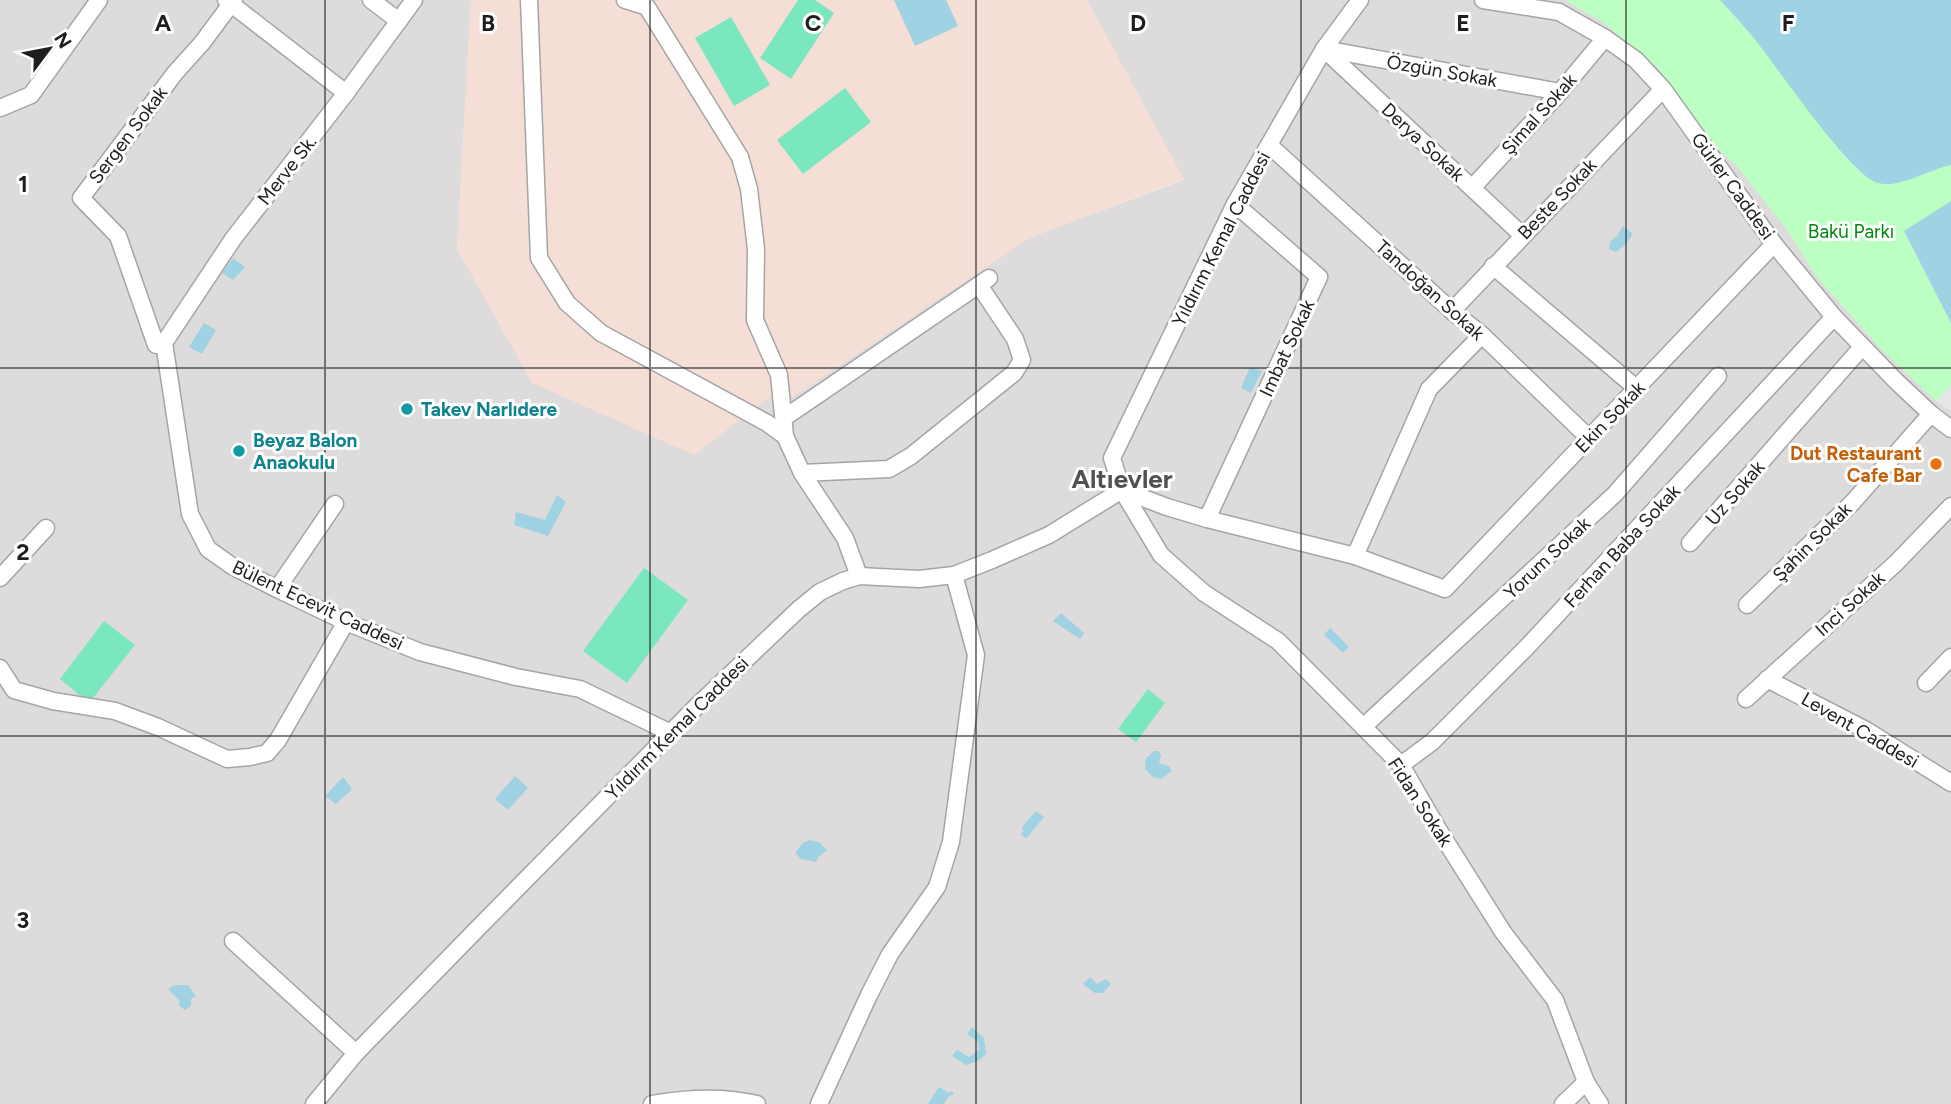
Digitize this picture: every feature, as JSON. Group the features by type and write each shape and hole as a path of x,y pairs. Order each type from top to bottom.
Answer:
{"street":[{"path":"0,108 31,95 99,0"},
{"path":"371,0 399,21"},
{"name":"Merve Sk.","path":"164,343 233,239 414,0"},
{"path":"529,0 539,258 567,303 601,333 767,422 785,436"},
{"path":"625,0 647,6 740,157 748,189 756,249 755,320 779,374 785,436 802,473 845,538 859,576"},
{"name":"Yıldırım Kemal Caddesi","path":"314,1104 356,1053 671,733 820,592 859,576 919,579 954,575 1049,535 1122,490 1112,458 1235,205 1324,49 1360,0"},
{"name":"Gürler Caddesi","path":"1483,0 1559,12 1605,38 1636,60 1662,89 1774,244 1834,317 1931,414 1951,429"},
{"path":"230,1 346,93"},
{"name":"Sergen Sokak","path":"164,343 156,345 118,236 80,198 175,73 202,43 230,1"},
{"name":"Şimal Sokak","path":"1472,188 1560,92 1605,38"},
{"name":"Özgün Sokak","path":"1324,49 1560,92"},
{"name":"Derya Sokak","path":"1324,49 1522,236"},
{"name":"Beste Sokak","path":"1452,311 1662,89"},
{"name":"Tandoğan Sokak","path":"1269,145 1482,335 1589,438"},
{"name":"Imbat Sokak","path":"1207,519 1319,278 1235,205"},
{"name":"Ekin Sokak","path":"1355,556 1446,589 1774,244"},
{"path":"1493,267 1636,388"},
{"path":"784,418 984,282 1015,339 1022,360 1014,373 911,456 889,469 802,473"},
{"name":"Ferhan Baba Sokak","path":"1401,765 1432,741 1526,648 1834,317"},
{"path":"1122,490 1207,519 1355,556 1429,389 1482,335"},
{"name":"Bülent Ecevit Caddesi","path":"164,343 190,514 208,549 232,566 277,589 346,622 420,652 516,677 580,689 671,733"},
{"name":"Uz Sokak","path":"1690,543 1862,347"},
{"name":"Yorum Sokak","path":"1363,727 1615,494 1718,376"},
{"name":"Şahin Sokak","path":"1747,605 1852,503 1931,414"},
{"name":"Fidan Sokak","path":"1122,490 1161,555 1203,593 1278,641 1401,765 1438,830 1503,932 1555,1000 1586,1082 1600,1104"},
{"path":"277,589 335,504"},
{"name":"Inci Sokak","path":"1746,699 1896,563 1951,506"},
{"path":"0,578 46,528"},
{"path":"820,1104 890,954 937,887 951,842 976,655 954,575"},
{"path":"0,668 14,690 53,701 115,711 158,727 227,759 250,757 267,753 278,740 346,622"},
{"path":"1926,683 1951,657"},
{"name":"Levent Caddesi","path":"1768,678 1866,730 1951,783"},
{"path":"233,942 356,1053"},
{"path":"1563,1104 1586,1082"},
{"path":"652,1104 731,1099 757,1104"}],"shaded area":[{"path":"0,0 471,0 457,249 694,455 770,397 793,397 1031,237 1184,180 1087,0 1662,0 1951,385 1951,1104 0,1104"},
{"path":"471,0 1087,0 1184,179 1031,237 793,397 770,397 694,455 532,383 457,249"},
{"path":"1951,385 1951,411 1936,401"}],"green space":[{"path":"798,0 815,0 834,13 791,79 760,58"},
{"name":"Bakü Parkı","path":"1565,0 1720,0 1754,38 1843,154 1863,175 1951,165 1951,201 1904,232 1951,323 1951,385 1936,401 1880,348 1816,276 1788,231 1736,165 1717,148 1658,68 1603,22"},
{"path":"731,17 770,85 734,106 695,38"},
{"path":"845,88 871,122 803,174 777,140"},
{"path":"644,568 688,600 627,683 583,651"},
{"path":"104,621 135,645 89,703 60,679"},
{"path":"1148,689 1165,703 1136,742 1118,729"}],"water":[{"path":"894,0 946,0 958,26 915,46"},
{"path":"1720,0 1951,0 1951,165 1895,183 1878,183 1866,176 1833,142 1756,41"},
{"path":"1951,201 1951,323 1904,231"},
{"path":"1623,226 1633,234 1616,252 1609,249 1610,242"},
{"path":"233,258 245,267 233,280 222,273"},
{"path":"204,323 216,330 202,354 189,347"},
{"path":"1250,367 1262,371 1251,393 1241,388"},
{"path":"557,495 566,502 548,536 514,525 516,512 545,520"},
{"path":"1061,613 1084,633 1080,639 1053,621"},
{"path":"1330,628 1349,647 1343,653 1324,635"},
{"path":"1154,751 1159,751 1161,755 1159,763 1169,766 1172,771 1161,779 1153,777 1145,769 1146,758"},
{"path":"515,776 528,788 508,810 495,799"},
{"path":"343,777 352,789 336,804 325,796"},
{"path":"1036,811 1044,817 1026,839 1021,834 1022,827"},
{"path":"809,840 819,842 827,850 816,862 801,859 795,853"},
{"path":"1090,977 1097,984 1106,979 1111,984 1103,993 1095,993 1083,984"},
{"path":"174,985 188,985 196,996 191,999 191,1006 185,1010 178,1005 180,1001 168,989"},
{"path":"972,1027 984,1038 986,1054 978,1061 966,1065 952,1056 957,1050 969,1057 979,1050 978,1042 967,1034"},
{"path":"939,1087 954,1094 948,1097 944,1104 928,1104"}],"place":[{"name":"Takev Narlıdere","path":"407,409"},
{"name":"Beyaz Balon Anaokulu","path":"239,451"},
{"name":"Dut Restaurant Cafe Bar","path":"1936,464"}],"district":[{"name":"Altıevler","path":"1122,479"}]}
